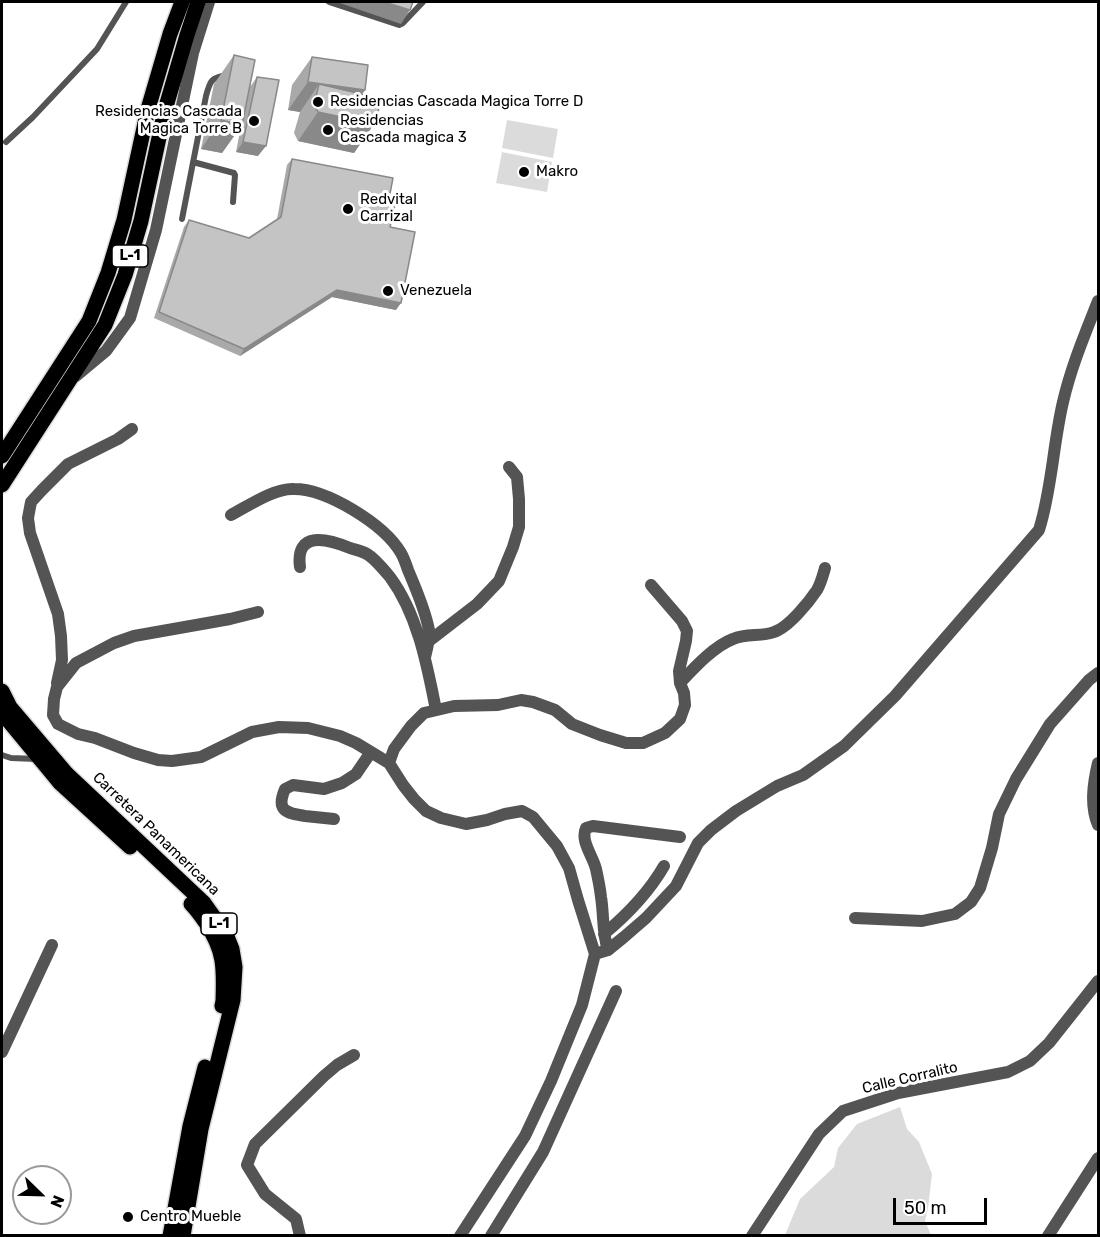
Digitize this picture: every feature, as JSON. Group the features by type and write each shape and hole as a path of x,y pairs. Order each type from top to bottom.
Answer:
{"main road":[{"name":"L-1","path":"2,456 90,321 124,220 148,109 170,33 182,2"},
{"name":"L-1","path":"2,484 105,325 125,275 141,221 165,110 198,2"},
{"name":"Carretera Panamericana","path":"2,691 10,707 67,774 204,903 226,934 232,949 235,968 233,1000 201,1129 183,1236"},
{"name":"Carretera Panamericana","path":"2,713 60,783 197,910 221,951 224,969 223,1001 190,1126 170,1236"}],"street":[{"name":"L-1","path":"68,382 106,351 130,318 156,230 193,53 209,2"},
{"path":"595,954 608,950 646,918 676,886 698,843 711,830 736,811 777,786 803,775 843,746 895,696 1039,530 1045,511 1063,403 1077,353 1098,301"},
{"path":"132,429 118,439 68,464 32,502 27,518 58,614 62,660 52,715 58,724 78,734 134,753 158,760 172,761 201,757 252,732 279,727 308,728 340,736 389,763 414,799 426,811 441,818 466,824 522,812 533,817 557,846 569,868 595,954 582,1005 547,1090 525,1136 460,1236"},
{"path":"429,641 477,604 499,581 519,527 517,477 509,466"},
{"path":"231,515 275,492 292,488 308,490 331,499 371,522 401,553 419,595 429,632 425,657"},
{"path":"300,567 298,555 302,546 311,540 334,541 368,555 390,576 407,607 425,657 436,710"},
{"path":"680,683 700,662 732,639 746,635 778,632 792,620 818,589 825,568"},
{"path":"389,763 394,748 424,713 454,706 498,705 521,700 533,702 555,710 572,724 626,743 643,742 666,733 680,719 685,705 679,671 687,631 682,621 651,585"},
{"path":"57,687 76,663 114,643 134,636 258,612"},
{"path":"855,918 922,921 955,914 971,902 980,888 999,814 1016,779 1050,724 1098,673"},
{"path":"334,819 289,814 283,808 280,799 285,789 293,784 324,789 342,783 356,774 371,752"},
{"path":"1098,763 1094,782 1094,814 1098,825"},
{"path":"608,950 595,866 585,839 586,828 593,826 681,837"},
{"path":"604,934 642,897 664,866"},
{"path":"2,1052 52,945"},
{"name":"Calle Corralito","path":"752,1236 819,1134 843,1111 898,1093 1008,1072 1030,1061 1049,1044 1098,981"},
{"path":"491,1236 543,1152 616,991"},
{"path":"300,1236 296,1219 265,1194 247,1165 255,1144 324,1076 354,1055"},
{"path":"1048,1236 1098,1158"}],"lane":[{"path":"6,142 33,117 97,49 126,2"},
{"path":"329,2 399,25 423,2"},
{"path":"182,219 210,82 217,77 236,76"},
{"path":"193,162 234,173 233,202"},
{"path":"2,755 11,758 41,759"}],"shaded area":[{"name":"Makro","path":"507,120 558,129 553,158 502,148"},
{"name":"Makro","path":"502,152 552,162 547,192 496,183"},
{"path":"900,1107 907,1129 919,1142 932,1174 925,1221 931,1235 785,1235 800,1199 834,1167 838,1148 857,1124"}],"building":[{"path":"384,2 413,2 410,10"},
{"path":"234,55 255,60 242,125 221,120"},
{"path":"312,57 368,65 365,90 308,82"},
{"name":"Residencias Cascada Magica Torre B","path":"257,77 279,80 266,146 243,142"},
{"path":"319,84 382,99 374,124 318,112 314,105"},
{"path":"292,159 393,178 388,204 395,205 390,227 415,232 401,303 337,290 244,349 159,312 189,220 249,238 281,217"}],"place":[{"name":"Residencias Cascada Magica Torre D","path":"318,102"},
{"name":"Residencias Cascada Magica Torre B","path":"254,121"},
{"name":"Residencias Cascada magica 3","path":"328,130"},
{"name":"Makro","path":"524,172"},
{"name":"Redvital Carrizal","path":"348,209"},
{"name":"Venezuela","path":"388,291"},
{"name":"Centro Mueble","path":"128,1217"}]}
